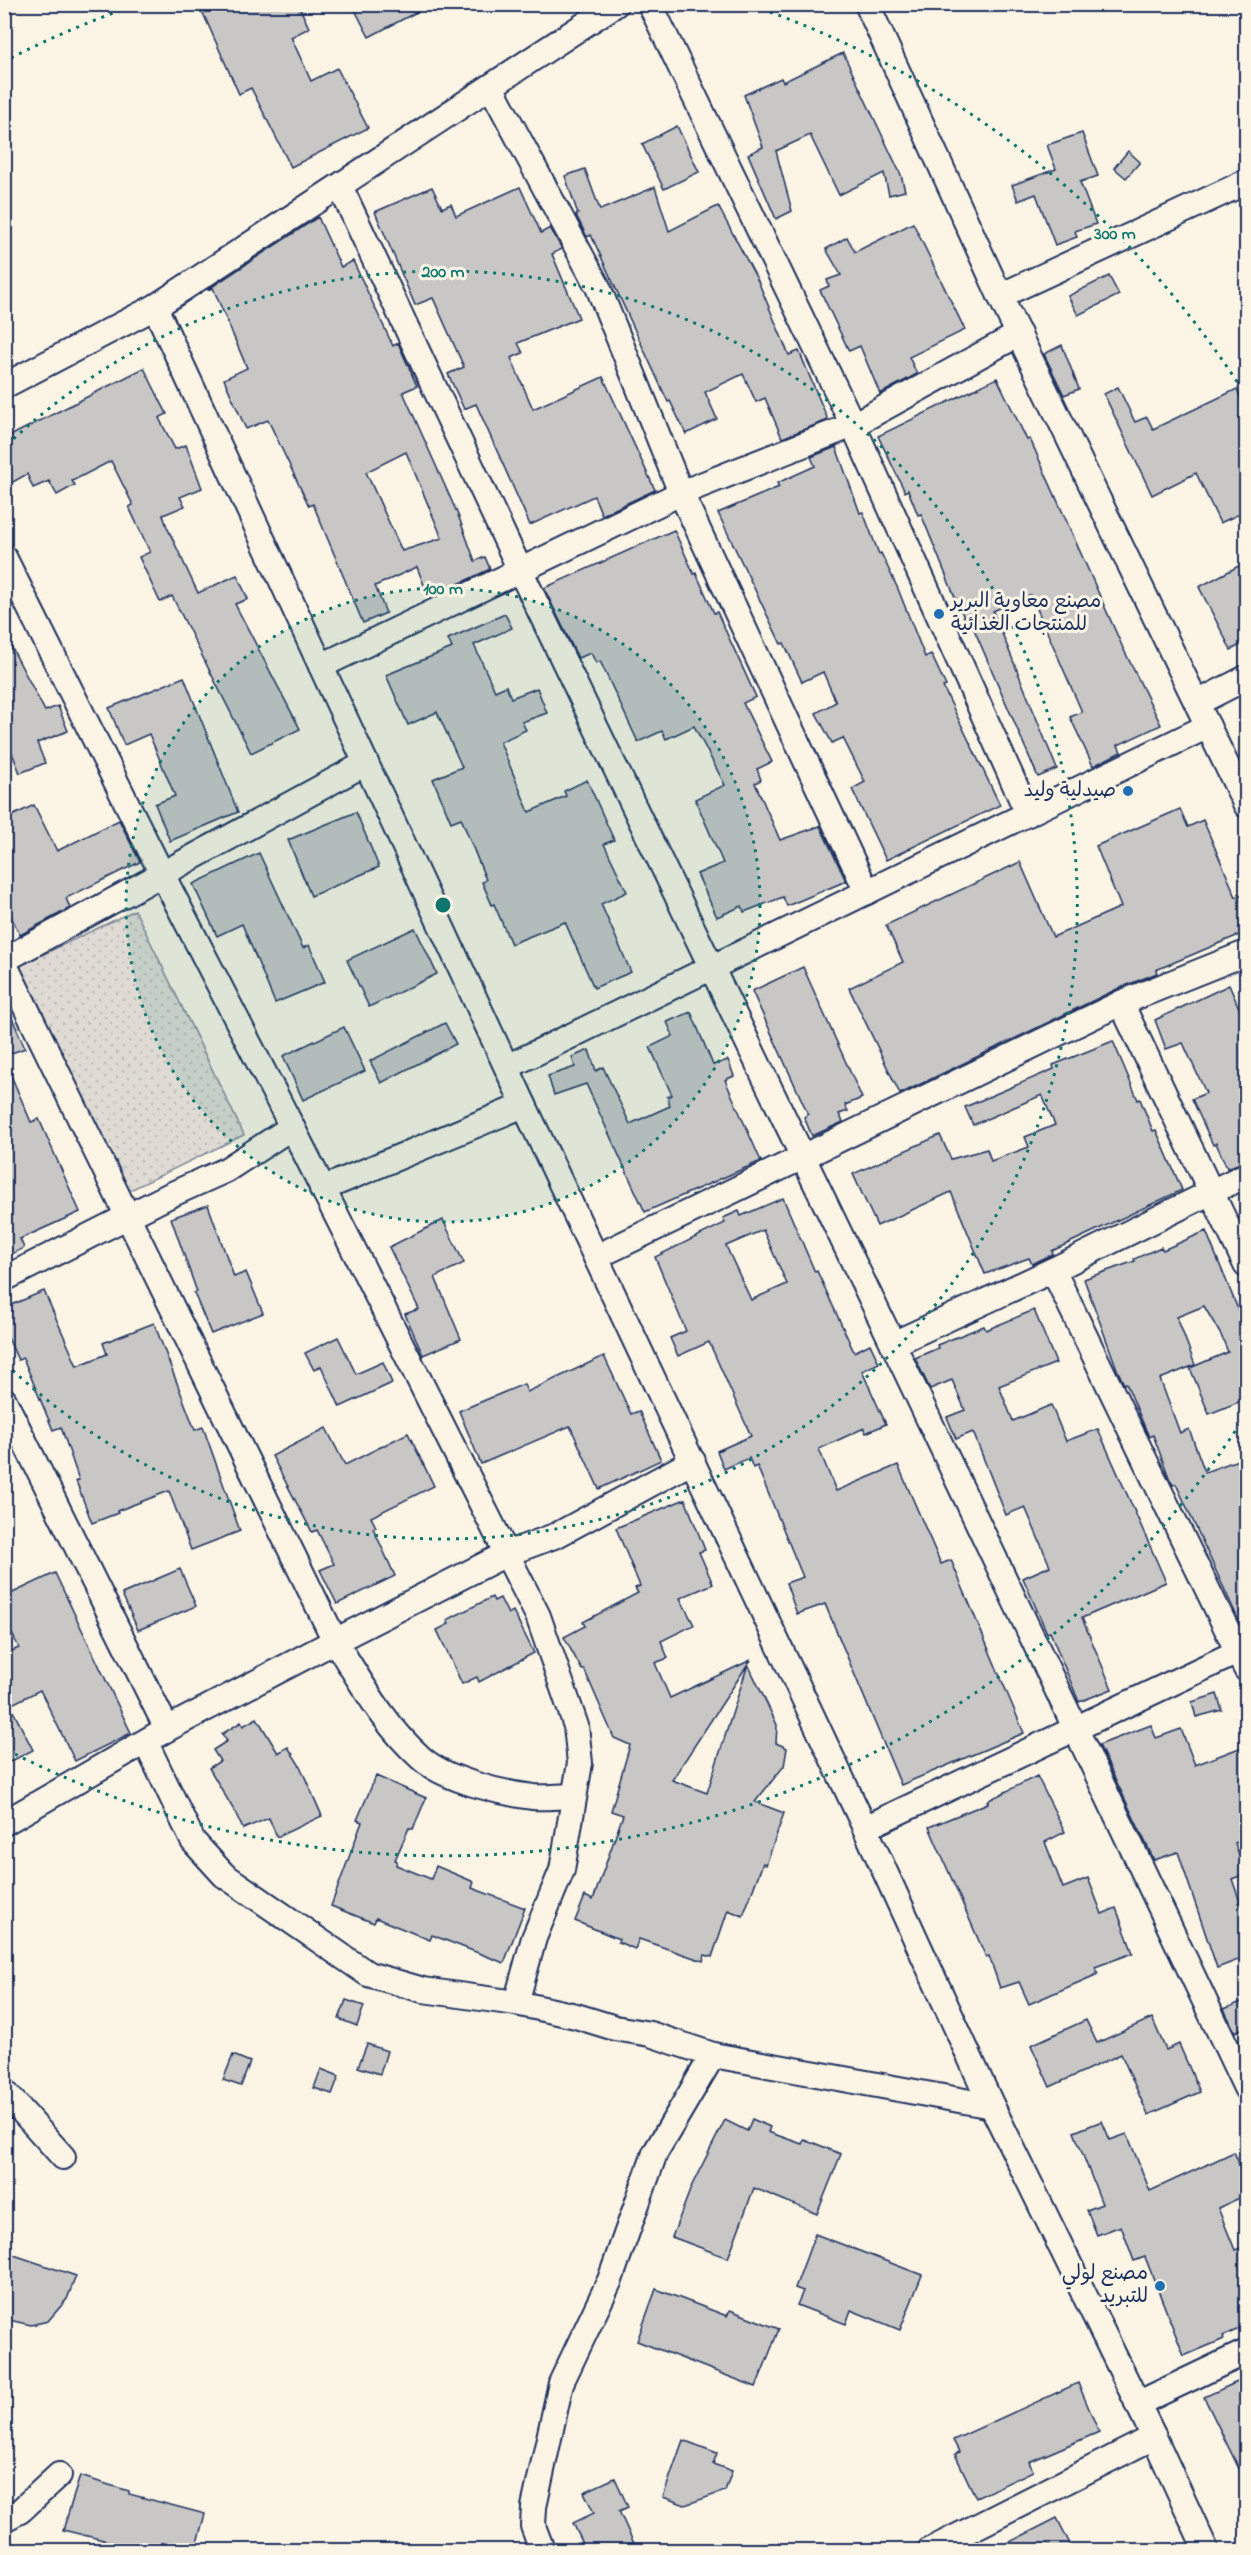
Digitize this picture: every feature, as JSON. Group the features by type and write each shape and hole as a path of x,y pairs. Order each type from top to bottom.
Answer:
{"street":[{"path":"4,386 155,307 491,87 590,12 616,4"},
{"path":"650,4 853,425 1028,813"},
{"path":"867,4 1000,296 1246,806"},
{"path":"491,87 598,287 681,494 867,892"},
{"path":"1000,296 1246,182"},
{"path":"340,186 520,570 893,1344 1246,2088"},
{"path":"155,307 524,1105 865,1828 992,2106 1154,2437 1206,2550"},
{"path":"321,666 681,494 853,425 1019,334"},
{"path":"4,557 538,1616 576,1726 580,1763 562,1870 534,1938 516,2003"},
{"path":"1197,703 1246,678"},
{"path":"507,1067 1208,726"},
{"path":"366,763 4,962 336,1641 386,1721 423,1760 447,1774 483,1786 534,1797 574,1796"},
{"path":"596,1257 1121,1003 1246,953"},
{"path":"1121,1003 1246,1265"},
{"path":"322,1189 524,1105"},
{"path":"4,1279 128,1216 226,1170 292,1127"},
{"path":"893,1344 1053,1270 1246,1175"},
{"path":"865,1828 1076,1728 1244,1656 1053,1270"},
{"path":"4,1400 167,1729"},
{"path":"4,1823 167,1729 506,1554 557,1535 693,1461"},
{"path":"146,1743 193,1841 224,1875 368,1974 423,1990 516,2003 650,2034 713,2055 992,2106"},
{"path":"542,2550 533,2526 534,2507 561,2383 610,2280 655,2153 713,2055"},
{"path":"4,2091 63,2157"},
{"path":"1137,2404 1246,2352"},
{"path":"930,2550 975,2540 1154,2437"},
{"path":"4,2519 20,2511 59,2475"}],"shaded area":[{"path":"135,910 244,1135 124,1193 15,968"}],"building":[{"path":"199,4 298,4 309,28 291,37 311,81 337,68 368,128 291,167 251,88 239,94"},
{"path":"352,4 432,4 369,37"},
{"path":"843,53 901,175 905,191 889,195 884,173 839,195 810,135 776,151 792,211 776,219 748,154 763,147 744,95 781,78 783,82"},
{"path":"677,126 699,172 664,189 642,144"},
{"path":"1082,133 1098,176 1080,182 1096,224 1075,231 1077,237 1055,245 1036,194 1018,201 1012,185 1056,169 1047,145"},
{"path":"1128,151 1140,162 1126,178 1114,168"},
{"path":"585,169 600,210 655,187 669,231 718,206 758,281 789,355 799,351 828,420 782,438 765,398 756,402 743,374 705,392 717,419 686,434 670,401 668,402 591,235 587,237 576,215 578,214 565,176"},
{"path":"432,187 442,208 451,204 456,216 520,187 541,233 550,228 562,249 552,254 579,318 518,343 523,353 511,358 533,409 603,377 655,490 602,515 594,496 530,525 476,404 464,409 448,374 464,367 433,298 415,305 375,212"},
{"path":"318,217 341,267 353,261 393,346 398,343 417,386 403,392 458,515 475,561 485,557 490,569 429,598 417,567 375,586 386,613 363,623 313,504 309,506 268,420 246,429 224,379 247,368 213,288 207,290","holes":["406,452 442,538 402,551 366,472"]},
{"path":"913,223 965,330 909,357 917,374 880,394 860,346 849,351 820,290 829,286 827,280 841,275 826,249 847,237 855,252"},
{"path":"1109,276 1119,295 1078,315 1068,296"},
{"path":"1062,345 1079,389 1064,395 1044,354"},
{"path":"144,368 167,414 159,418 175,449 186,445 202,488 180,497 185,506 163,515 167,527 198,593 237,575 248,599 235,604 300,729 251,753 172,596 160,602 139,557 150,552 129,507 133,505 111,461 72,481 75,485 57,495 49,481 33,488 27,474 4,487 4,439"},
{"path":"997,378 1027,440 1030,439 1123,648 1161,725 1118,745 1121,752 1093,766 1070,717 1082,712 1031,595 993,611 1057,769 1038,777 970,620 966,622 921,514 918,515 908,490 905,492 878,436"},
{"path":"1118,387 1135,422 1147,417 1153,429 1237,389 1246,410 1246,511 1220,523 1196,473 1152,495 1104,394"},
{"path":"836,447 860,513 863,512 879,554 881,553 898,589 925,657 931,654 946,686 943,687 1000,805 886,860 852,789 865,782 843,738 832,743 816,713 836,702 823,672 802,682 784,643 781,644 718,513 779,487 777,483 815,466 811,457"},
{"path":"674,530 714,613 717,612 756,697 743,703 772,762 757,769 761,780 755,783 780,840 820,826 846,881 787,906 783,897 744,912 742,906 717,917 697,874 723,863 695,799 725,785 694,726 666,739 662,731 638,742 600,661 596,663 591,653 578,658 544,588"},
{"path":"1246,562 1246,642 1231,650 1199,587"},
{"path":"505,614 512,628 474,645 495,691 506,686 511,698 537,688 547,713 522,722 526,730 500,742 529,812 566,796 564,791 587,780 614,840 604,844 627,892 601,904 631,972 594,988 565,922 511,944 482,882 486,880 461,818 451,822 433,779 462,767 437,712 408,725 386,675 452,648 448,639"},
{"path":"4,633 45,711 58,706 68,731 37,743 45,763 20,773 4,733"},
{"path":"184,677 238,812 170,841 155,804 175,796 149,734 124,745 109,708"},
{"path":"34,805 57,851 119,820 140,862 66,898 70,908 20,935 4,902 4,820"},
{"path":"1180,809 1188,827 1203,820 1236,897 1246,892 1246,932 1156,970 1157,973 1115,990 900,1094 849,988 903,962 886,925 1020,862 1053,937 1121,907 1096,846"},
{"path":"356,812 379,867 311,896 288,840"},
{"path":"259,853 303,948 309,945 325,982 275,1003 242,924 217,936 193,884"},
{"path":"415,928 437,974 369,1007 347,960"},
{"path":"803,967 862,1098 845,1105 848,1111 839,1114 843,1122 812,1136 804,1117 808,1114 752,991"},
{"path":"1229,985 1246,1024 1246,1161 1227,1168 1216,1143 1213,1145 1192,1099 1206,1093 1183,1043 1166,1049 1155,1020"},
{"path":"4,999 25,1048 4,1056"},
{"path":"691,1012 713,1065 728,1060 734,1076 725,1080 761,1161 645,1212 586,1084 554,1095 548,1076 575,1067 572,1057 589,1050 596,1071 603,1067 630,1124 670,1106 667,1097 672,1095 650,1047 673,1036 667,1022"},
{"path":"445,1023 456,1044 381,1083 370,1061"},
{"path":"344,1027 365,1071 303,1100 283,1056"},
{"path":"1113,1041 1138,1100 1140,1099 1153,1131 1156,1130 1182,1190 1052,1251 1053,1254 1032,1264 1029,1258 985,1274 951,1192 877,1226 853,1174 940,1135 951,1159 987,1149 991,1161 1029,1147 1025,1137 1055,1125 1042,1095 973,1125 965,1107 1054,1069 1053,1065"},
{"path":"4,1059 31,1122 39,1119 80,1212 20,1239 24,1248 4,1258"},
{"path":"783,1198 815,1272 817,1271 854,1352 870,1344 879,1363 862,1371 886,1424 866,1433 864,1428 819,1449 836,1491 898,1465 941,1564 951,1560 1024,1733 901,1785 825,1604 797,1614 786,1583 803,1577 757,1466 753,1468 749,1458 724,1469 717,1451 751,1436 709,1342 678,1356 670,1338 686,1331 655,1257 725,1223 723,1218 739,1211 741,1216","holes":["763,1230 787,1284 751,1300 726,1246"]},
{"path":"208,1205 234,1277 246,1272 263,1313 211,1334 194,1293 197,1292 171,1218"},
{"path":"443,1220 464,1263 435,1277 461,1339 423,1355 405,1314 419,1309 389,1247"},
{"path":"1206,1231 1246,1329 1246,1399 1209,1414 1190,1368 1228,1352 1204,1306 1177,1317 1195,1365 1160,1379 1180,1433 1189,1429 1205,1472 1246,1457 1245,1634 1176,1484 1173,1485 1170,1480 1153,1435 1149,1437 1126,1383 1124,1384 1117,1369 1084,1279 1135,1261 1134,1259 1161,1247 1163,1250"},
{"path":"44,1291 77,1366 107,1354 103,1343 154,1323 195,1430 203,1427 240,1531 191,1550 169,1491 92,1523 76,1481 79,1480 61,1427 53,1430 23,1358 18,1360 4,1329 4,1308"},
{"path":"1034,1310 1056,1363 999,1386 1013,1421 1051,1405 1066,1441 1098,1429 1166,1582 1082,1618 1112,1689 1079,1702 1050,1632 1047,1633 1023,1578 1050,1566 1025,1507 1006,1515 973,1432 956,1439 947,1417 965,1410 952,1380 930,1389 915,1358 938,1348 937,1345 984,1326 986,1330"},
{"path":"338,1337 356,1374 383,1362 392,1383 340,1407 321,1366 314,1370 305,1353"},
{"path":"604,1356 631,1414 639,1411 661,1460 599,1489 570,1426 481,1464 459,1411 524,1384 527,1392"},
{"path":"326,1428 345,1465 408,1433 434,1486 371,1517 376,1527 373,1528 395,1576 337,1604 320,1570 334,1564 317,1530 312,1532 272,1456"},
{"path":"685,1499 705,1550 699,1552 713,1584 680,1598 694,1625 661,1641 668,1658 655,1663 670,1698 751,1660 748,1664 777,1725 776,1743 787,1748 784,1766 755,1802 784,1813 766,1865 763,1863 743,1916 728,1910 712,1957 705,1955 703,1961 639,1939 635,1949 618,1942 619,1939 575,1921 585,1896 593,1900 623,1815 611,1811 630,1745 614,1738 584,1669 582,1670 564,1637 585,1626 583,1622 638,1593 635,1588 640,1586 616,1528","holes":["748,1664 707,1793 672,1780"]},
{"path":"180,1569 196,1606 138,1630 122,1594"},
{"path":"55,1573 131,1733 75,1761 40,1690 10,1705 33,1750 4,1765 4,1654 19,1648 4,1617 4,1597"},
{"path":"492,1597 494,1601 500,1598 508,1614 513,1611 534,1653 479,1682 477,1677 462,1684 437,1630 449,1624 447,1620"},
{"path":"1217,1694 1222,1710 1196,1717 1192,1702"},
{"path":"257,1718 278,1753 288,1747 300,1766 322,1816 277,1837 269,1818 243,1829 209,1768 220,1761 213,1750 227,1741 222,1734 241,1722 243,1726"},
{"path":"1151,1725 1156,1738 1181,1729 1195,1765 1242,1747 1246,1759 1246,1839 1235,1843 1245,1874 1232,1879 1246,1919 1246,1957 1217,1968 1178,1852 1154,1860 1099,1745"},
{"path":"376,1776 426,1798 413,1829 409,1828 395,1860 396,1865 431,1879 436,1866 474,1882 472,1888 525,1908 504,1963 432,1935 430,1940 376,1918 374,1923 331,1906 362,1822 357,1820"},
{"path":"1037,1776 1065,1832 1045,1842 1063,1888 1088,1878 1102,1914 1116,1908 1133,1953 1095,1967 1098,1974 1029,2004 1019,1982 1000,1988 989,1956 986,1957 929,1827 988,1803 987,1801"},
{"path":"346,2000 364,2006 357,2026 339,2019"},
{"path":"1246,2000 1246,2027 1235,2032 1224,2009"},
{"path":"1152,2018 1166,2050 1179,2044 1200,2092 1148,2115 1121,2054 1050,2087 1031,2045 1086,2020 1097,2043"},
{"path":"367,2044 387,2051 380,2074 358,2067"},
{"path":"233,2055 250,2062 241,2086 223,2080"},
{"path":"321,2069 339,2076 332,2094 314,2088"},
{"path":"752,2119 770,2127 768,2132 802,2144 804,2139 841,2154 817,2214 754,2188 728,2258 672,2237 692,2185 725,2120 747,2131"},
{"path":"1102,2121 1110,2140 1127,2134 1150,2191 1234,2152 1246,2179 1246,2195 1218,2208 1235,2250 1246,2246 1246,2326 1223,2336 1224,2339 1184,2356 1145,2257 1134,2261 1121,2226 1097,2235 1087,2210 1102,2204 1074,2132"},
{"path":"815,2234 922,2275 900,2330 851,2310 846,2324 797,2305 803,2291 795,2288"},
{"path":"11,2254 76,2276 67,2299 48,2321 31,2325 4,2319 4,2274"},
{"path":"656,2289 727,2316 730,2310 779,2329 756,2387 637,2341"},
{"path":"1246,2378 1246,2483 1204,2397"},
{"path":"1078,2383 1099,2432 1029,2462 1033,2471 976,2498 955,2454 959,2452 953,2440"},
{"path":"683,2440 717,2453 713,2464 732,2471 725,2491 685,2505 663,2497"},
{"path":"80,2476 129,2491 129,2494 205,2514 195,2550 144,2550 63,2530"},
{"path":"615,2478 628,2507 619,2511 637,2550 586,2550 573,2523 594,2513 584,2492"},
{"path":"1057,2518 1073,2550 994,2550"}],"place":[{"name":"مصنع معاوية البرير للمنتجات الغذائية","path":"939,614"},
{"name":"صيدلية وليد","path":"1128,791"},
{"name":"مصنع لولي للتبريد","path":"1160,2286"}]}
